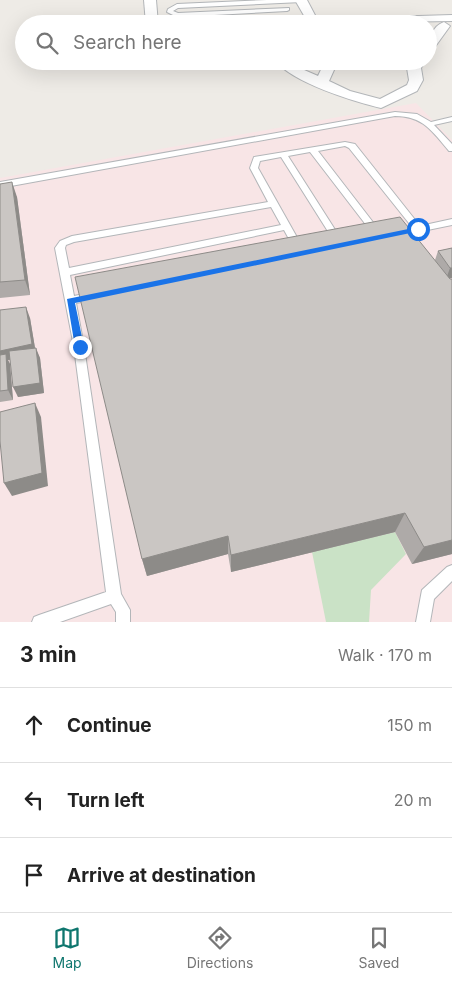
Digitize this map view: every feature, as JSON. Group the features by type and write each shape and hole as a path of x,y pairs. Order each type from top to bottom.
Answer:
{"street":[{"path":"150,0 151,15"},
{"path":"302,0 310,15"},
{"path":"437,23 450,23"},
{"path":"437,25 450,23"},
{"path":"437,38 450,23"},
{"path":"292,70 345,94 380,104 412,88 416,80 414,70"},
{"path":"322,83 328,70"}],"lane":[{"path":"287,9 177,15 170,12 170,10 177,6 302,0"},
{"path":"0,185 395,114 416,115 430,124 452,150"},
{"path":"430,124 452,119"},
{"path":"301,254 254,168 254,163 261,157 341,144 352,146 418,229"},
{"path":"312,149 380,238 371,240"},
{"path":"282,154 342,246 334,248"},
{"path":"123,622 123,610 114,596 80,347 60,248 63,243 72,239 273,204"},
{"path":"399,234 452,222"},
{"path":"66,272 286,227"},
{"path":"70,301 99,295"},
{"path":"423,622 427,595 452,572"},
{"path":"39,622 114,596"}],"shaded area":[{"path":"416,103 452,140 452,622 0,622 0,178"}],"green space":[{"path":"395,532 406,554 371,590 369,622 326,622 312,552"}],"building":[{"path":"12,182 25,280 0,282 0,184"},
{"path":"400,217 450,279 452,279 452,540 424,547 405,513 231,555 228,536 142,559 75,277"},
{"path":"452,248 452,268 450,268 438,251"},
{"path":"26,307 32,344 0,351 0,310"},
{"path":"36,348 40,383 13,387 9,351"},
{"path":"6,354 8,390 0,391 0,355"},
{"path":"35,403 42,473 4,483 0,441 0,412"}],"route":[{"path":"80,347 70,301 418,229"}]}
